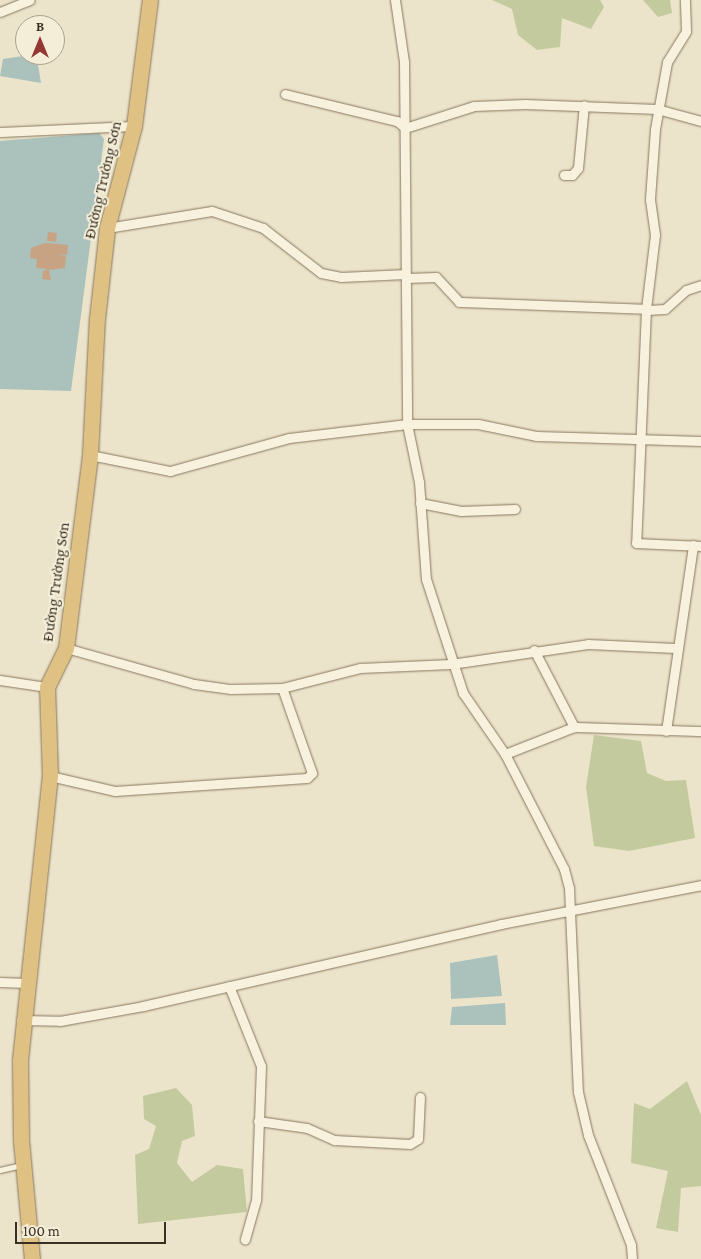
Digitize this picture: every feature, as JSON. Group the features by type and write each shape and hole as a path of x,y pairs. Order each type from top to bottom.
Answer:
{"highway":[{"name":"Đường Trường Sơn","path":"32,1259 23,1165 21,1020 50,776 47,687 66,648 90,454 96,319 107,228 134,126 150,0"}],"street":[{"path":"0,12 30,0"},
{"path":"395,0 404,62 407,424 420,503 426,579 451,664 462,693 505,754 564,869 570,910 578,1092 588,1135 631,1245 632,1259"},
{"path":"666,731 675,648 697,546 636,543 643,437 646,310 655,236 650,198 657,110 667,62 686,31 684,0"},
{"path":"284,94 397,121 405,128"},
{"path":"405,128 474,106 584,106 657,110 701,121"},
{"path":"564,175 572,175 578,168 584,106"},
{"path":"0,132 134,126"},
{"path":"107,228 212,211 263,228 321,273 342,277 436,277 459,302 646,310 665,309 686,290 701,285"},
{"path":"90,454 170,471 289,438 407,424 478,424 536,436 643,437 701,441"},
{"path":"420,503 461,511 515,509"},
{"path":"66,648 194,684 230,689 282,688 360,668 451,664 534,650 588,644 675,648"},
{"path":"534,650 574,727"},
{"path":"0,680 47,687"},
{"path":"50,776 115,791 307,778 312,773 282,688"},
{"path":"505,754 574,727 701,731"},
{"path":"21,1020 60,1021 229,986 570,910 701,884"},
{"path":"0,982 26,983"},
{"path":"229,986 261,1066 256,1200 245,1238"},
{"path":"258,1121 306,1128 334,1140 410,1144 418,1140 420,1096"}],"lane":[{"path":"0,1170 23,1165"}],"green space":[{"path":"492,0 600,0 604,7 591,29 562,18 560,47 537,50 518,35 512,9"},
{"path":"643,0 670,0 672,13 658,17"},
{"path":"594,735 641,741 647,773 666,781 686,780 695,838 629,851 594,846 586,787"},
{"path":"687,1081 701,1115 701,1186 681,1188 678,1232 656,1228 668,1171 631,1163 634,1103 650,1109"},
{"path":"176,1088 192,1105 195,1136 182,1141 177,1163 192,1182 217,1165 243,1169 247,1212 138,1224 135,1155 149,1149 156,1126 144,1119 143,1096"}],"water":[{"path":"15,57 15,65 38,65 41,83 0,76 3,59"},
{"path":"99,133 104,139 71,391 0,389 0,141"},
{"path":"497,955 502,996 451,999 450,963"},
{"path":"505,1003 506,1025 450,1025 452,1007"}],"building":[{"path":"48,232 57,233 56,242 47,241"},
{"path":"45,243 68,245 67,255 57,254 66,256 65,268 49,270 51,280 42,279 43,271 48,269 36,268 37,259 30,258 31,248"}]}
